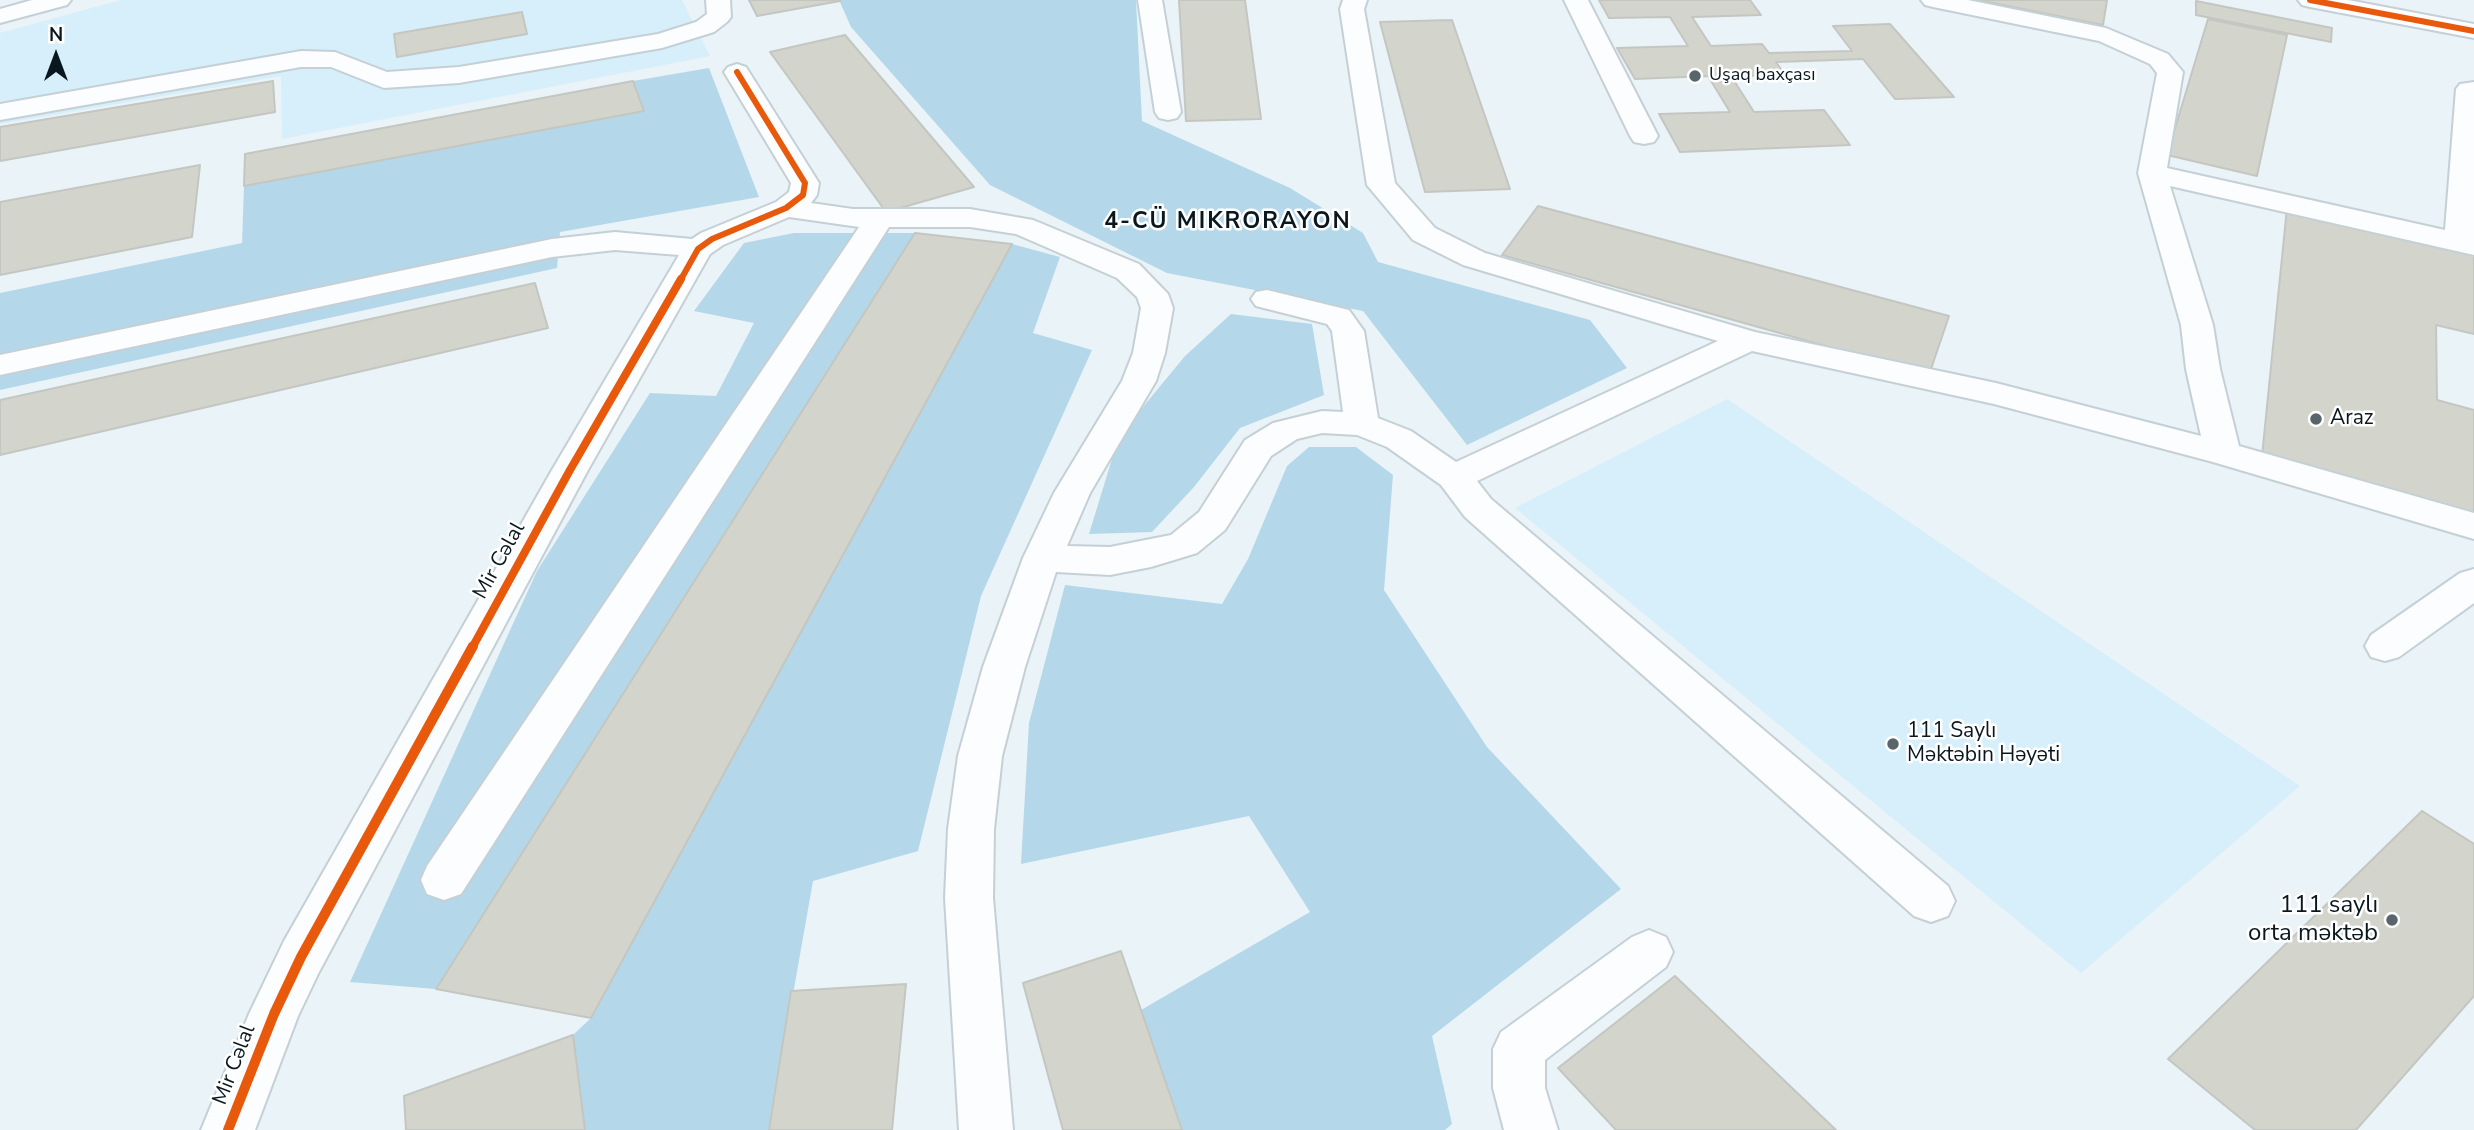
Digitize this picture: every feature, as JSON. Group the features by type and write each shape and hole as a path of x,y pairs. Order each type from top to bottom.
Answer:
{"street":[{"path":"0,16 60,0"},
{"path":"1150,0 1168,113"},
{"path":"1354,0 1352,9 1381,184 1424,234 1474,259 1748,341 1996,394 2223,453 2474,526"},
{"path":"1576,0 1644,136"},
{"path":"1933,0 2106,35 2159,59 2170,72 2152,173 2197,325 2203,369 2223,453"},
{"path":"2311,0 2465,29"},
{"path":"2453,0 2465,29"},
{"path":"0,112 301,59 335,60 384,80 459,75 662,41 705,27 718,9"},
{"path":"737,72 805,183 803,195 786,208"},
{"path":"2152,173 2467,245 2469,89"},
{"path":"786,208 878,219 970,218 1023,226 1128,271 1152,294 1157,308 1149,353 1139,381 1072,493 1042,558 1004,667 980,756 971,829 969,898 986,1130"},
{"name":"Mir Cəlal","path":"228,1130 274,1014 301,957 570,470 698,250 712,239 786,208"},
{"path":"444,880 878,219"},
{"path":"0,365 552,248 615,241 664,244 698,250"},
{"path":"1267,299 1338,317 1348,331 1362,424"},
{"path":"1454,478 1748,341"},
{"path":"1042,558 1110,561 1151,554 1184,544 1212,520 1258,448 1285,431 1322,422 1362,424 1399,439 1454,478 1478,508 1931,901"},
{"path":"2385,646 2474,583"},
{"path":"1531,1130 1519,1088 1519,1049 1649,953"}],"shaded area":[{"path":"121,0 682,0 710,56 282,139 281,76 0,124 0,33"},
{"path":"839,0 1136,0 1142,121 1290,188 1363,233 1378,262 1590,320 1627,368 1467,445 1363,311 1167,273 990,185 851,27"},
{"path":"709,68 759,197 560,232 557,268 0,390 0,293 242,243 244,186 643,111 633,81"},
{"path":"794,233 915,233 436,989 350,982 537,571 650,393 716,396 754,323 694,311 744,243"},
{"path":"1012,244 1060,257 1033,333 1092,350 981,596 918,851 813,881 769,1130 585,1130 573,1035 591,1018"},
{"path":"1231,314 1312,324 1324,395 1240,428 1194,487 1152,532 1089,534 1119,436 1185,356"},
{"path":"1727,399 2300,786 2081,973 1515,508"},
{"path":"1309,447 1356,447 1393,475 1384,590 1487,747 1621,889 1432,1036 1452,1124 1445,1130 1182,1130 1141,1010 1310,912 1249,816 1021,864 1029,723 1065,585 1222,604 1248,559 1287,466"}],"building":[{"path":"749,0 839,0 840,1 757,16"},
{"path":"1179,0 1245,0 1261,119 1186,121"},
{"name":"Uşaq baxçası","path":"1599,0 1750,0 1761,15 1692,17 1711,46 1762,44 1769,53 1852,51 1833,26 1890,24 1954,97 1895,99 1863,59 1776,62 1785,75 1731,76 1754,112 1824,110 1850,145 1680,152 1659,114 1730,112 1708,76 1635,79 1617,48 1688,46 1670,17 1609,18"},
{"path":"1978,0 2107,0 2103,25"},
{"path":"2196,1 2332,28 2331,42 2196,15"},
{"path":"522,12 527,34 397,57 394,34"},
{"path":"2208,19 2287,35 2257,176 2167,155"},
{"path":"1452,20 1510,189 1425,192 1380,22"},
{"path":"845,35 974,187 886,212 770,52"},
{"path":"273,81 275,112 0,161 0,127"},
{"path":"633,81 644,111 244,186 245,154"},
{"path":"200,165 192,237 0,275 0,202"},
{"path":"1538,206 1949,316 1929,375 1502,255"},
{"path":"2287,208 2474,253 2474,334 2436,325 2437,400 2474,410 2474,518 2262,456"},
{"path":"915,233 1012,244 591,1018 436,989"},
{"path":"535,283 548,328 0,455 0,400"},
{"name":"111 saylı orta məktəb","path":"2422,811 2474,844 2474,996 2356,1130 2255,1130 2168,1059"},
{"path":"1121,951 1182,1130 1063,1130 1023,983"},
{"path":"1675,976 1836,1130 1616,1130 1558,1068"},
{"path":"906,984 892,1130 769,1130 791,991"},
{"path":"573,1035 585,1130 406,1130 404,1096"}],"cycle path":[{"path":"2310,0 2474,31"},
{"path":"228,1130 274,1014 301,957 570,470 698,249 712,239 786,208 803,195 805,183 737,72"}],"place":[{"name":"Uşaq baxçası","path":"1695,76"},
{"name":"Araz","path":"2316,419"},
{"name":"111 Saylı Məktəbin Həyəti","path":"1893,744"},
{"name":"111 saylı orta məktəb","path":"2392,920"}],"district":[{"name":"4-CÜ MIKRORAYON","path":"1228,222"}]}
